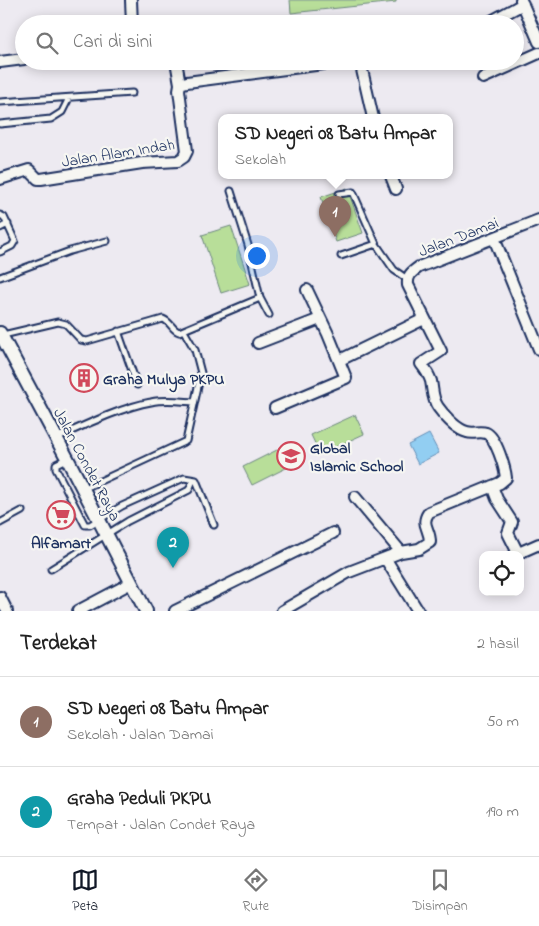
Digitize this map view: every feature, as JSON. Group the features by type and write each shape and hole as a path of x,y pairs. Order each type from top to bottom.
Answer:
{"street":[{"path":"131,0 132,15"},
{"path":"501,15 522,2 539,42"},
{"path":"524,60 539,53"},
{"path":"0,62 15,60"},
{"path":"178,70 180,84 278,70"},
{"path":"362,70 372,114"},
{"path":"483,78 501,70"},
{"name":"Jalan Alam Indah","path":"0,179 29,170 38,179 41,179 142,163 178,161 187,152 179,90 180,84"},
{"path":"392,179 396,189"},
{"name":"Jalan Damai","path":"492,486 506,478 502,458 491,437 487,434 467,432 460,429 435,403 432,395 431,380 421,364 441,352 408,285 408,279 410,274 419,267 539,220"},
{"path":"494,238 539,345"},
{"path":"275,408 344,380 346,376 307,290"},
{"path":"258,343 320,319"},
{"path":"340,360 424,319"},
{"name":"Jalan Condet Raya","path":"2,341 67,458 146,611"},
{"path":"282,611 350,572 401,552 420,549 430,542 424,523 429,512 492,486 497,499 512,522 508,534 515,551"},
{"path":"355,497 401,552"},
{"path":"175,611 332,533"},
{"path":"523,551 539,544"},
{"path":"385,558 418,611"},
{"path":"78,611 131,583"},
{"path":"0,597 7,611"}],"lane":[{"path":"0,102 132,93"},
{"path":"0,124 51,119 65,108 69,98"},
{"path":"231,191 248,245 260,298 269,314"},
{"path":"339,194 353,192 376,244 394,270 408,279"},
{"path":"0,214 8,224 15,241 14,244 0,252"},
{"path":"0,228 8,224"},
{"path":"0,277 70,250 107,241"},
{"path":"342,256 376,244"},
{"path":"2,341 58,322 66,324 81,340 87,341 163,319 167,320 176,331 184,331 260,298"},
{"path":"118,331 138,385"},
{"path":"83,489 184,442 201,373 195,350 184,331"},
{"path":"56,438 136,405 159,401 194,402"},
{"path":"67,458 56,464 56,469 84,524 90,525 122,506 184,478 196,480 214,525"},
{"path":"51,569 128,521 189,490 193,480"},
{"path":"0,522 22,511"}],"green space":[{"path":"290,0 396,0 396,2 291,13"},
{"path":"347,188 363,233 336,242 321,197"},
{"path":"231,226 250,284 221,293 202,235"},
{"path":"355,415 364,434 320,454 311,435"},
{"path":"283,447 292,465 252,485 243,467"}],"water":[{"path":"429,434 439,453 418,464 408,445"}],"place":[{"name":"SD Negeri 08 Batu Ampar","path":"335,237"},
{"name":"Graha Mulya PKPU","path":"84,378"},
{"name":"Global Islamic School","path":"291,456"},
{"name":"Alfamart","path":"61,515"},
{"name":"Graha Peduli PKPU","path":"173,568"}]}
